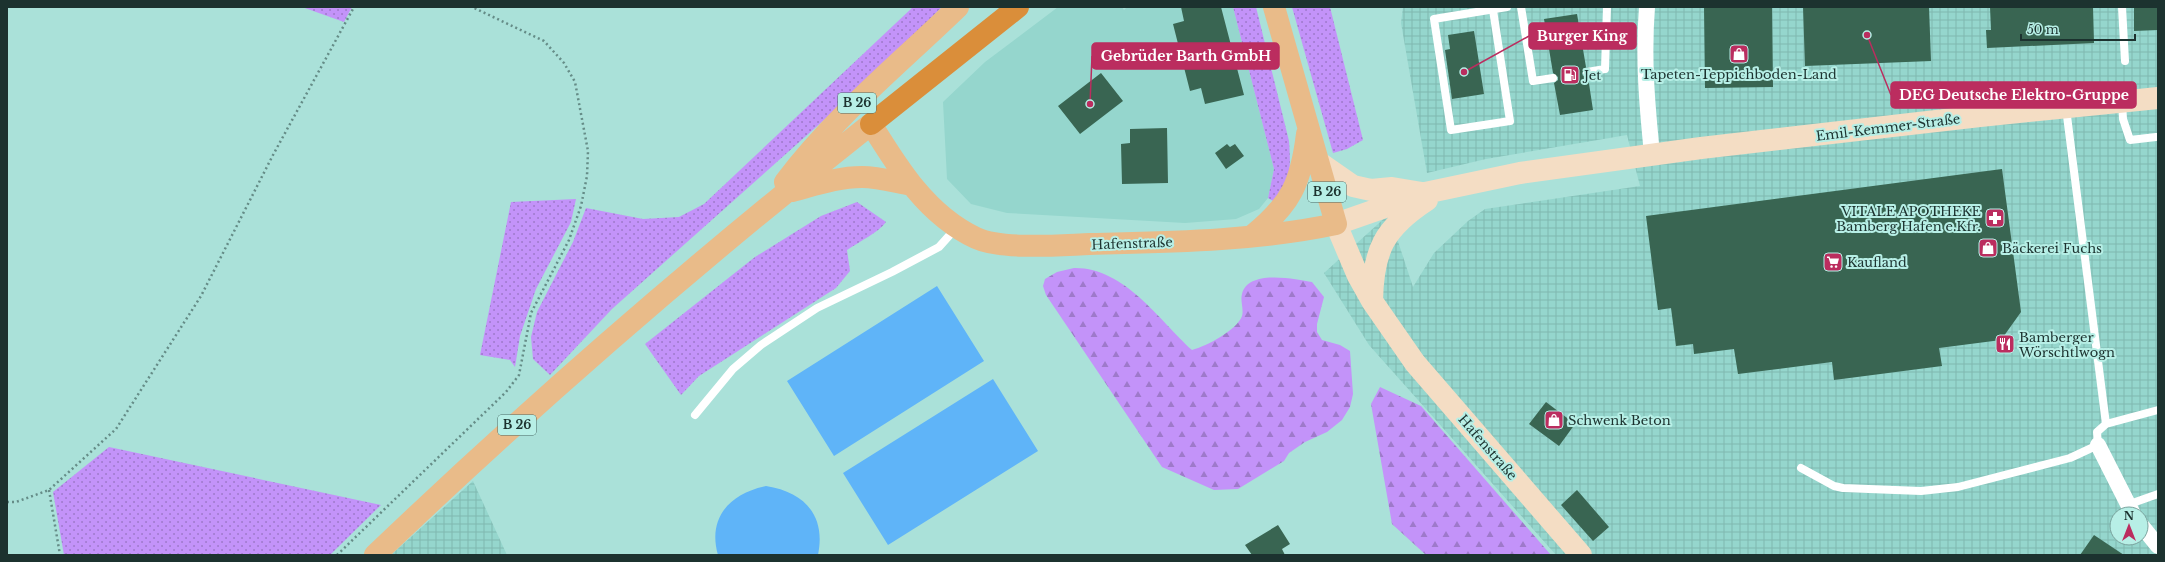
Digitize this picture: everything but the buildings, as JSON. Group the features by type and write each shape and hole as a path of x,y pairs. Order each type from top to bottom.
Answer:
{"highway":[{"path":"871,124 1018,7"}],"main road":[{"name":"B 26","path":"764,208 804,156 833,126 958,7"},
{"name":"B 26","path":"1274,7 1336,224"},
{"name":"B 26","path":"375,555 564,382 764,208 871,124"},
{"name":"Hafenstraße","path":"871,124 912,185 936,211 957,228 977,238 992,242 1041,245 1183,241 1253,235 1336,224"},
{"path":"1253,235 1273,218 1291,195 1299,177 1308,128"},
{"path":"783,194 836,179 861,177 880,178 912,185"}],"street":[{"path":"1647,7 1644,48 1647,105 1652,154"},
{"name":"Emil-Kemmer-Straße","path":"1435,191 1520,173 1652,154 1980,116 2158,98"},
{"path":"1317,160 1353,186 1371,190 1392,188 1435,191"},
{"path":"1336,224 1435,191"},
{"path":"1372,301 1372,277 1378,253 1392,228 1435,191"},
{"name":"Hafenstraße","path":"1336,224 1358,276 1396,338 1415,363 1581,555"},
{"path":"2098,445 2128,506"}],"lane":[{"path":"1493,10 1510,121 1451,130 1434,19 1507,7"},
{"path":"1521,7 1533,81 1553,78"},
{"path":"1587,72 1605,69 1608,7"},
{"path":"2122,7 2125,61"},
{"path":"2122,102 2124,119 2130,140 2156,137"},
{"path":"2066,108 2106,424"},
{"path":"695,415 733,369 761,345 817,308 892,272 939,247 957,228"},
{"path":"1801,468 1834,486 1843,488 1921,491 1958,487 2070,458 2098,445 2097,432 2106,424 2158,410"},
{"path":"2136,506 2158,494"}],"path":[{"path":"7,502 16,502 49,490 116,429 197,303 273,155 354,7"},
{"path":"337,555 506,392 520,374 531,313 569,240 581,206 587,176 588,151 575,82 564,62 544,41 472,7"},
{"path":"49,490 60,555"}],"shaded area":[{"path":"1058,7 1122,7 1124,10 1127,7 1233,7 1274,169 1268,198 1259,209 1236,219 1185,223 1007,213 971,204 947,179 943,102 985,62"},
{"path":"1403,7 2158,7 2158,555 1556,555 1369,345 1324,273 1389,214 1413,287 1434,253 1468,221 1485,209 1640,186 1627,135 1486,159 1427,173 1401,23"},
{"path":"473,481 507,555 391,555"}],"green space":[{"path":"302,7 352,7 344,22"},
{"path":"913,7 942,7 862,86 612,309 550,375 533,359 531,337 537,312 573,242 586,208 643,219 679,217 704,204"},
{"path":"1233,7 1256,7 1289,141 1289,173 1287,180 1275,202 1268,198 1274,169"},
{"path":"1292,7 1330,7 1363,140 1347,149 1333,153"},
{"path":"576,199 571,222 536,289 520,336 515,367 510,360 480,355 511,202"},
{"path":"857,202 886,222 874,233 847,250 850,271 836,288 699,376 681,395 645,344 755,257 821,216"},
{"path":"1074,268 1092,270 1109,276 1125,286 1139,297 1192,350 1221,337 1234,327 1242,316 1242,294 1246,286 1253,281 1262,278 1284,278 1312,282 1324,297 1317,324 1317,332 1322,340 1340,345 1350,351 1353,394 1350,407 1342,420 1327,432 1305,442 1289,453 1284,461 1238,489 1214,490 1162,467 1046,295 1043,286 1045,279 1057,272"},
{"path":"1380,387 1421,406 1551,555 1426,555 1392,524 1371,404"},
{"path":"109,447 381,505 330,555 64,555 53,492"}],"water":[{"path":"937,286 984,361 834,456 787,381"},
{"path":"993,379 1038,451 888,545 843,473"},
{"path":"766,486 780,489 792,494 802,500 810,508 819,529 820,541 818,555 718,555 715,541 716,529 719,518 725,509 742,494 753,489"}],"place":[{"name":"DEG Deutsche Elektro-Gruppe","path":"1867,35"},
{"name":"Tapeten-Teppichboden-Land","path":"1739,54"},
{"name":"Burger King","path":"1464,72"},
{"name":"Jet","path":"1570,75"},
{"name":"Gebrüder Barth GmbH","path":"1090,104"},
{"name":"VITALE APOTHEKE Bamberg Hafen e.Kfr.","path":"1995,218"},
{"name":"Bäckerei Fuchs","path":"1988,248"},
{"name":"Kaufland","path":"1833,262"},
{"name":"Bamberger Wörschtlwogn","path":"2005,344"},
{"name":"Schwenk Beton","path":"1554,420"}]}
